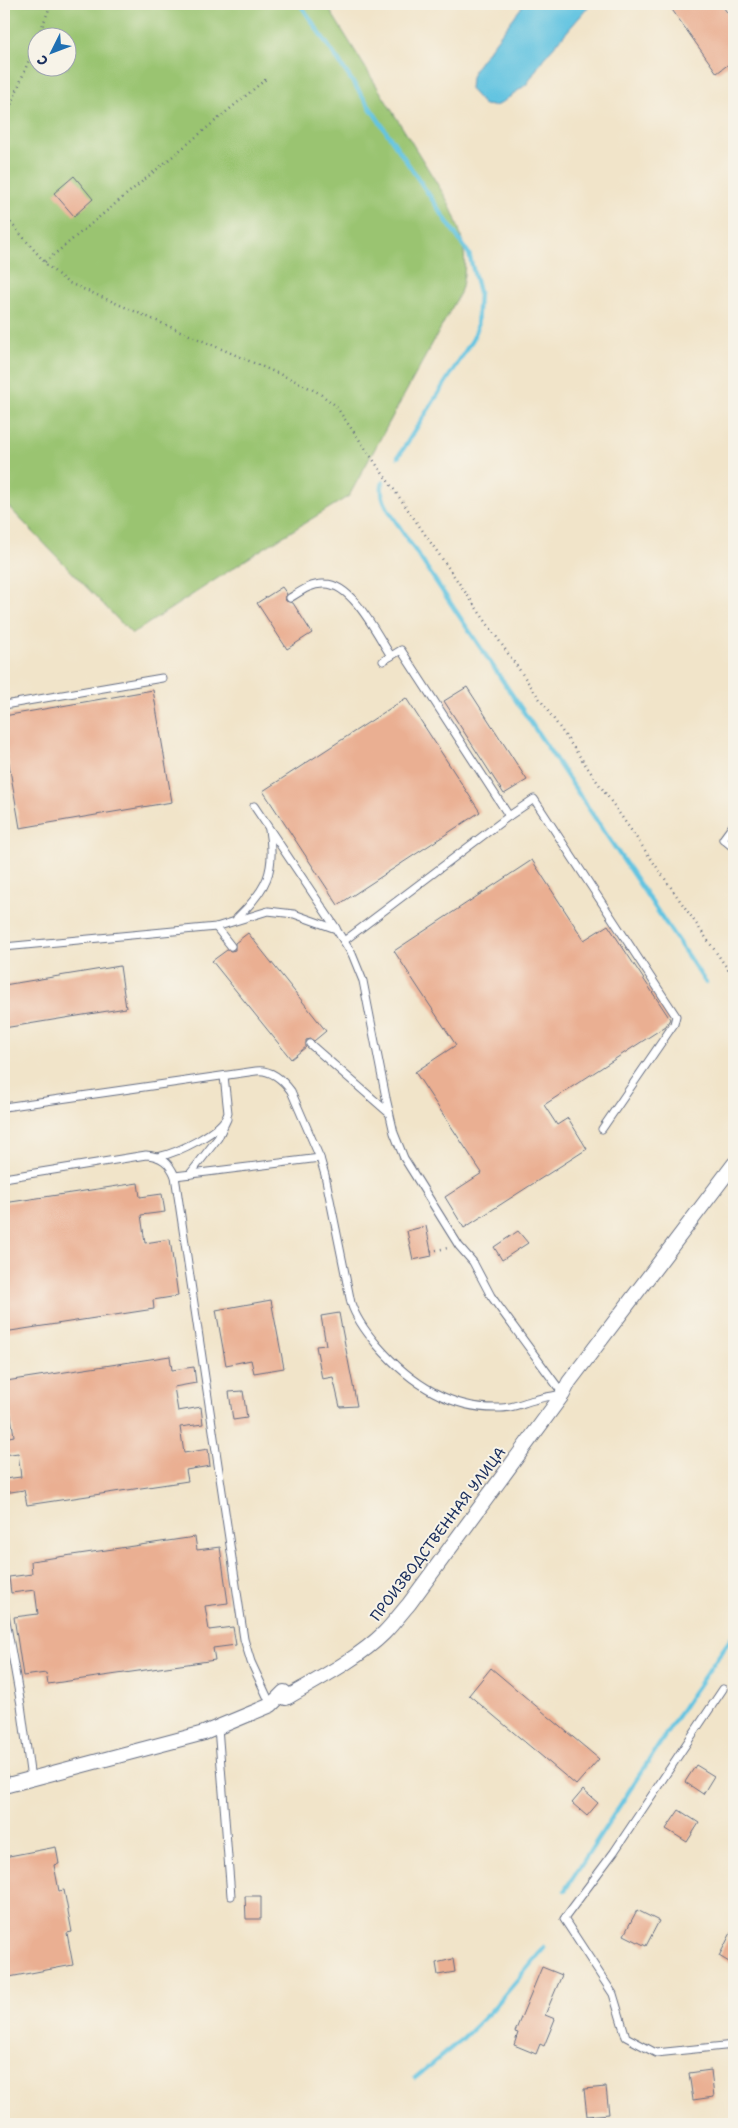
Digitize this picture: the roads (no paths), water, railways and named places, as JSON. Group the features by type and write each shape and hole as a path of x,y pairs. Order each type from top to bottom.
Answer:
{"street":[{"name":"ПРОИЗВОДСТВЕННАЯ УЛИЦА","path":"4,1782 31,1779 204,1733 271,1706 284,1692 286,1698 349,1660 383,1634 409,1604 563,1394 569,1382 734,1164"}],"lane":[{"path":"290,598 309,587 320,584 331,584 342,589 359,607 391,656"},
{"path":"383,661 401,650 509,816"},
{"path":"4,705 162,678"},
{"path":"344,941 534,799 676,1014 674,1024 602,1129"},
{"path":"4,1107 224,1076 264,1071 271,1073 284,1082 294,1096 320,1158 353,1310 373,1340 400,1369 417,1383 436,1395 460,1403 482,1408 519,1406 533,1400 563,1394 491,1296 473,1262 459,1246 406,1162 394,1133 363,981 355,960 269,826 254,806"},
{"path":"734,824 723,839 734,848"},
{"path":"235,920 255,898 270,871 272,850 269,826"},
{"path":"4,946 216,927 268,911 281,912 325,924 336,929"},
{"path":"216,927 231,946"},
{"path":"310,1044 389,1113"},
{"path":"190,1174 220,1134 228,1116 224,1076"},
{"path":"4,1178 146,1156 158,1157 174,1152 196,1141 228,1116"},
{"path":"158,1157 168,1163 175,1176 244,1639 251,1662 271,1706"},
{"path":"175,1176 320,1158"},
{"path":"4,1609 21,1705 31,1779"},
{"path":"723,1689 614,1852 564,1919 614,1994 626,2037 656,2053 734,2045"},
{"path":"218,1727 231,1896"}],"water":[{"path":"524,4 591,4 543,59 527,84 500,104 494,106 484,105 470,89 471,77 475,68"}],"waterway":[{"path":"300,4 469,254 479,292 477,329 473,339 398,457"},
{"path":"383,482 382,495 387,508 706,983"},
{"path":"565,1890 690,1697 734,1634"},
{"path":"415,2078 462,2039 491,2011 544,1948"}]}
